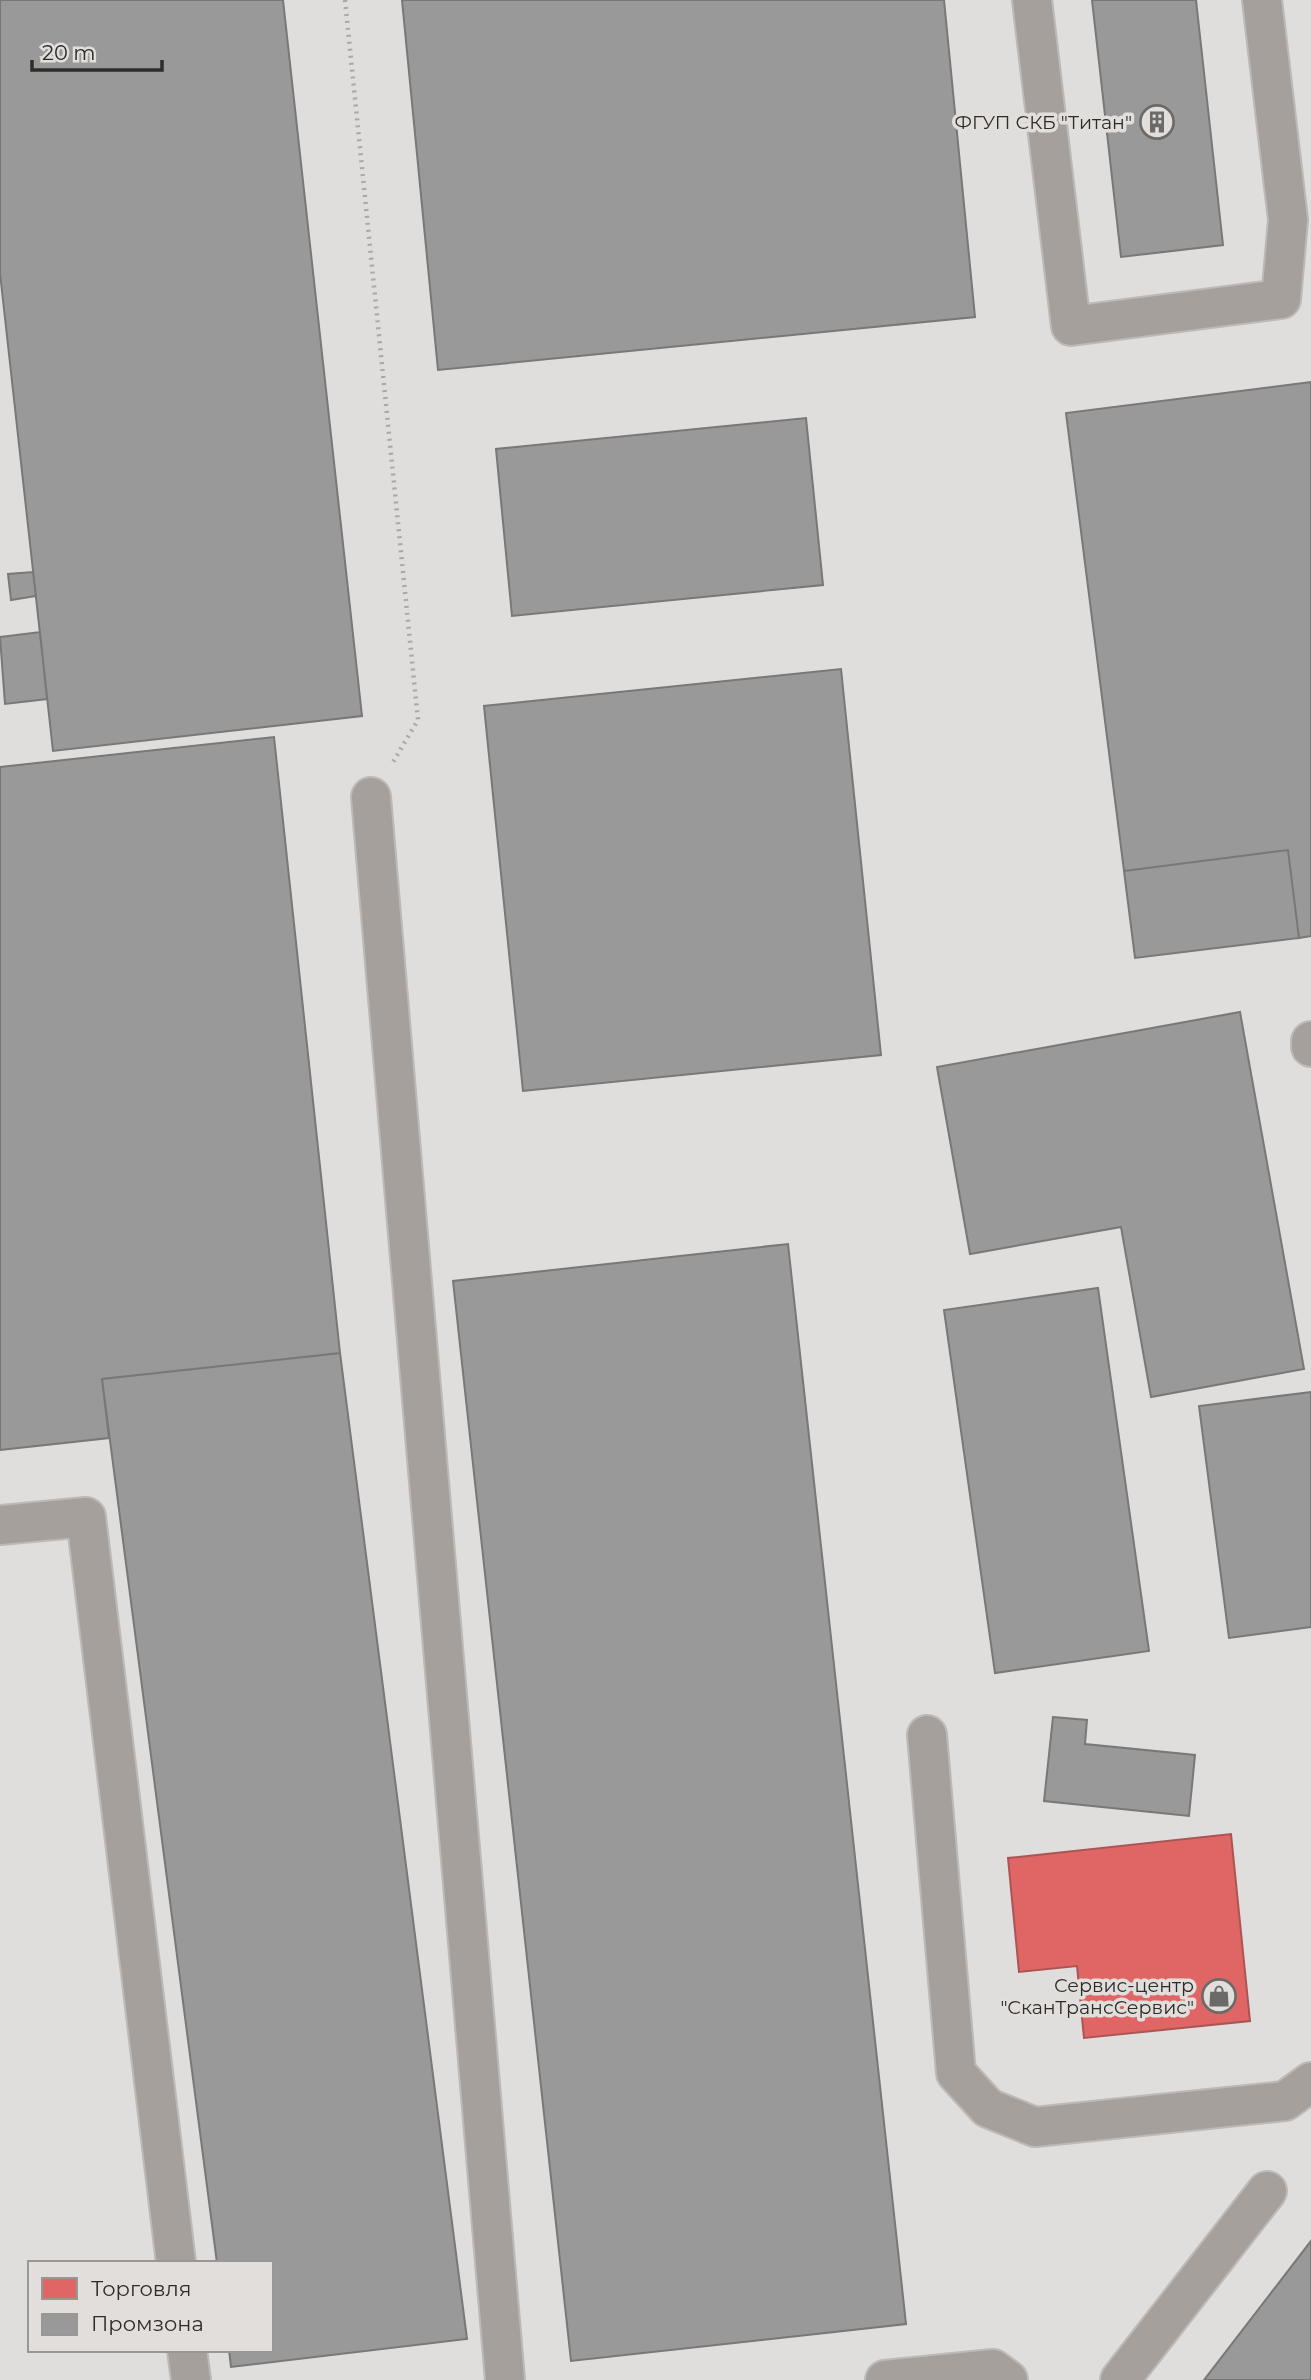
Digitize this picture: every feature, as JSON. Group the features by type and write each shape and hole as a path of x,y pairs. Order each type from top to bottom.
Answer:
{"lane":[{"path":"1032,0 1071,326 1281,299 1289,219 1262,0"},
{"path":"371,797 505,2380"},
{"path":"1311,1041 1311,1047"},
{"path":"0,1525 86,1517 176,2261"},
{"path":"927,1735 956,2073 988,2108 1035,2127 1285,2101 1311,2081"},
{"path":"1120,2380 1267,2192"},
{"path":"187,2352 191,2380"},
{"path":"885,2380 993,2369 1008,2380"}],"path":[{"path":"345,0 418,720 371,797"}],"building: Торговля":[{"path":"1231,1834 1250,2021 1084,2038 1077,1966 1019,1972 1008,1858"}],"building: Промзона":[{"path":"0,0 283,0 362,716 53,751 0,273"},
{"path":"402,0 944,0 975,317 438,370"},
{"name":"ФГУП СКБ \"Титан\"","path":"1092,0 1196,0 1223,245 1121,257"},
{"path":"1311,382 1311,936 1299,938 1288,850 1124,871 1066,413"},
{"path":"806,418 823,585 512,616 496,449"},
{"path":"33,572 36,596 11,600 8,574"},
{"path":"40,632 47,699 5,704 0,637"},
{"path":"841,669 881,1055 523,1091 484,706"},
{"path":"274,737 340,1353 102,1379 109,1438 0,1450 0,767"},
{"path":"1288,850 1299,938 1135,958 1124,871"},
{"path":"1240,1012 1304,1369 1151,1397 1121,1227 970,1254 937,1067"},
{"path":"788,1244 906,2324 571,2361 453,1281"},
{"path":"1098,1288 1149,1651 995,1673 944,1310"},
{"path":"340,1353 467,2339 231,2367 229,2352 273,2352 273,2261 217,2261 102,1379"},
{"path":"1311,1392 1311,1627 1229,1638 1199,1406"},
{"path":"1053,1717 1087,1720 1085,1744 1195,1755 1189,1816 1044,1801"},
{"path":"1311,2241 1311,2380 1204,2380"}],"place":[{"name":"ФГУП СКБ \"Титан\"","path":"1157,122"},
{"name":"Сервис-центр \"СканТрансСервис\"","path":"1219,1996"}]}
